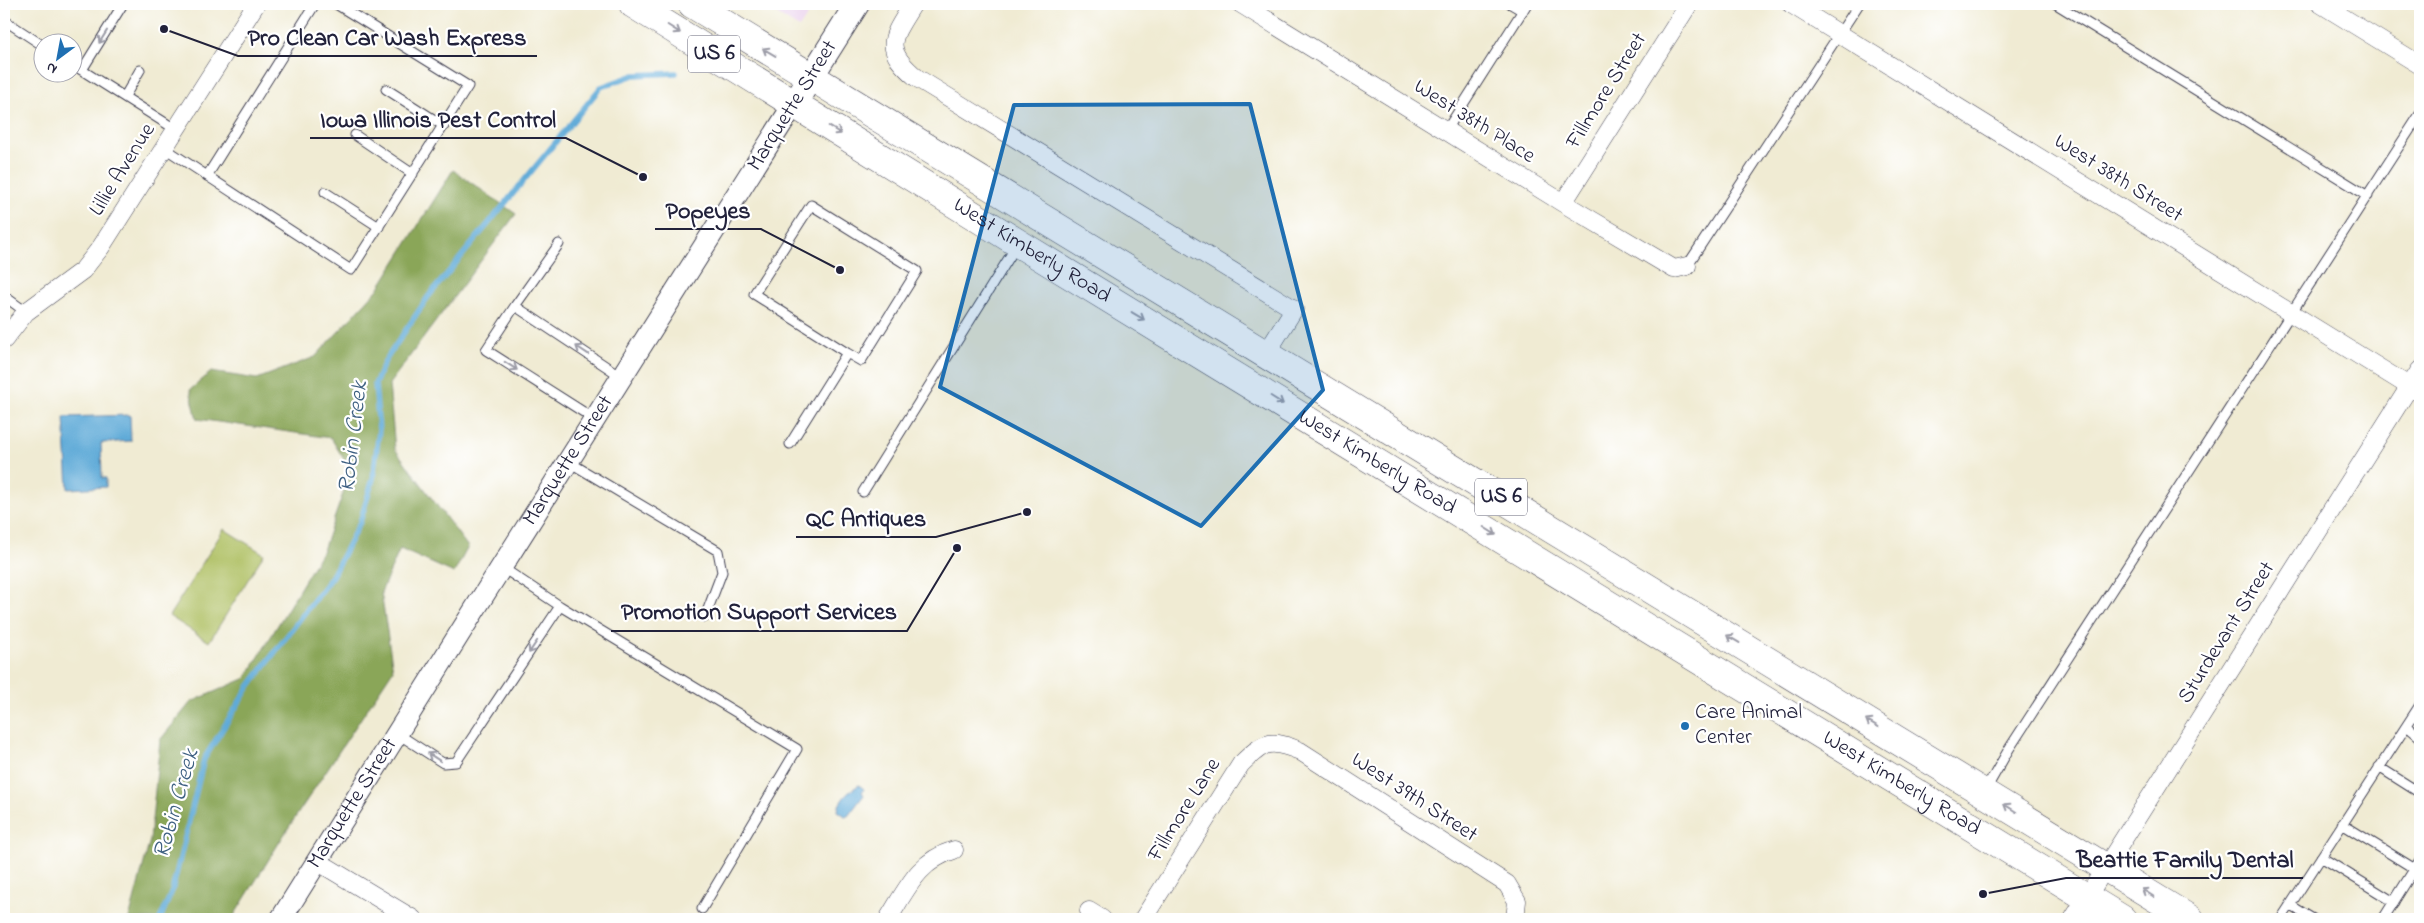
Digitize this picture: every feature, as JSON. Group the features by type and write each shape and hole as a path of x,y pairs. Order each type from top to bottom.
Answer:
{"main road":[{"name":"West Kimberly Road","path":"633,4 1018,243 2080,909 2122,919"},
{"name":"West Kimberly Road","path":"692,4 2190,919"},
{"name":"Marquette Street","path":"794,104 857,4"}],"street":[{"name":"Lillie Avenue","path":"4,340 26,312 83,270 101,247 163,147 256,4"},
{"path":"913,4 897,30 893,42 895,54 902,65 917,78 1294,309 1266,354"},
{"name":"West 38th Place","path":"1241,4 1563,203 1674,269 1687,266"},
{"name":"Fillmore Street","path":"1563,203 1689,4"},
{"name":"West 38th Street","path":"1791,4 2415,390"},
{"path":"2321,4 2420,65"},
{"name":"Marquette Street","path":"281,919 396,733 503,568 794,104"},
{"name":"Sturdevant Street","path":"2080,909 2415,390 2420,370"},
{"name":"West 39th Street","path":"1279,742 1300,751 1507,884 1517,901 1515,919"},
{"name":"Fillmore Lane","path":"1143,919 1241,764 1259,747 1279,742"},
{"path":"888,919 924,866 938,855 954,850"},
{"path":"317,861 413,919"}],"lane":[{"path":"123,4 82,70 175,129"},
{"path":"207,176 315,4"},
{"path":"163,147 351,270 468,86 336,4"},
{"path":"1446,131 1525,8 1510,4"},
{"path":"1687,266 1859,4"},
{"path":"2056,4 2368,196"},
{"path":"4,20 32,38"},
{"path":"125,96 140,70"},
{"path":"386,89 444,126"},
{"path":"1984,792 2009,749 2420,114"},
{"path":"355,135 413,174"},
{"path":"325,192 379,227"},
{"path":"810,205 917,271 861,361 847,353 754,294 810,205"},
{"path":"863,492 1018,243"},
{"path":"559,244 486,350 596,420"},
{"path":"4,296 26,312"},
{"path":"515,306 622,377"},
{"path":"790,444 847,353"},
{"path":"569,462 718,551 722,572 705,617"},
{"path":"503,568 560,606 797,748 702,909"},
{"path":"396,733 443,763 456,762 560,606"},
{"path":"2281,919 2420,705"},
{"path":"2407,726 2420,737"},
{"path":"2379,767 2420,793"},
{"path":"2342,824 2415,869"},
{"path":"2321,857 2394,902"},
{"path":"2383,919 2420,860"},
{"path":"2290,906 2313,919"}],"highlighted area":[{"path":"1250,104 1323,390 1201,526 940,387 1014,105"}],"shaded area":[{"path":"761,4 815,4 799,28"}],"green space":[{"path":"453,170 516,214 389,384 395,449 468,547 454,573 400,549 381,592 393,670 287,830 232,919 129,919 150,840 160,740 191,702 246,678 323,550 351,471 331,438 197,419 190,390 211,372 257,379 315,357 378,289"},
{"path":"224,529 264,554 209,642 169,616"}],"water":[{"path":"130,415 131,441 101,443 102,478 106,478 106,487 68,489 64,417"},
{"path":"859,785 864,789 862,792 864,795 848,816 845,816 838,811 840,803 849,792"}],"waterway":[{"name":"Robin Creek","path":"160,919 172,891 204,759 248,688 332,576 360,522 373,479 379,430 375,384 385,361 428,297 601,87 634,75 676,73"}],"place":[{"name":"Pro Clean Car Wash Express","path":"164,29"},
{"name":"Iowa Illinois Pest Control","path":"643,177"},
{"name":"Popeyes","path":"840,270"},
{"name":"QC Antiques","path":"1027,512"},
{"name":"Promotion Support Services","path":"957,548"},
{"name":"Care Animal Center","path":"1685,726"},
{"name":"Beattie Family Dental","path":"1983,894"}]}
